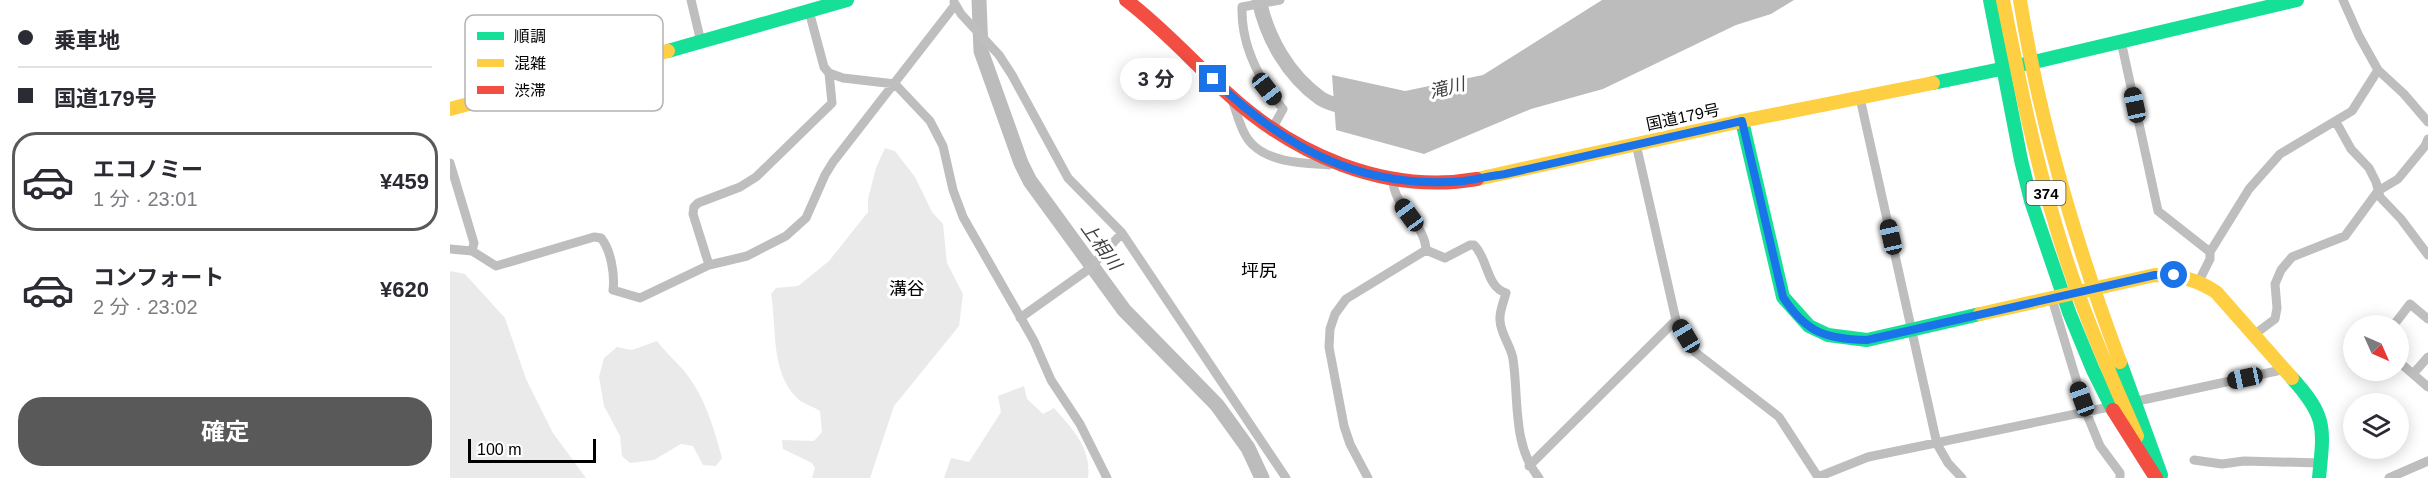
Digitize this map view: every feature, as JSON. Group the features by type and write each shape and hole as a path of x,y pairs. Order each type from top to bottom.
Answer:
{"main road":[{"path":"663,52 847,0"},
{"name":"国道179号","path":"1126,0 1145,14 1230,95 1290,142 1341,166 1393,178 1430,182 1465,181 1742,121 2030,63 2298,0"},
{"path":"1990,0 2026,184 2056,294 2086,357 2130,410"},
{"name":"374","path":"2003,0 2046,193 2075,283 2159,478"},
{"path":"2020,0 2030,63 2067,206 2094,284 2130,410"},
{"path":"450,109 465,105"},
{"path":"1742,121 1783,297 1792,311 1812,329 1837,339 1867,340 2094,284 2155,275 2181,276 2199,280 2216,292 2312,400 2320,414 2319,478"}],"street":[{"path":"691,0 700,42"},
{"path":"1272,129 1283,109 1267,89 1250,55 1242,27 1242,7 1280,0"},
{"path":"2343,0 2378,70 2404,94 2428,122"},
{"path":"450,249 472,251 496,266 594,237 601,238 608,251 614,282 613,290 636,298 646,296 709,265 747,256 786,236 811,211 825,175 833,162 895,84 954,3 1012,75 1068,178 1122,233 1286,478"},
{"path":"709,265 693,214 694,207 698,203 749,183 788,149 832,103 829,73 825,67 809,11"},
{"path":"2121,41 2158,211 2210,252"},
{"path":"2199,280 2210,259 2210,252 2249,189 2280,154 2352,111 2378,70"},
{"path":"829,73 843,78 895,84 930,121 944,146 953,190 963,217 1020,318 1051,380 1080,424 1107,478"},
{"path":"1230,95 1252,145 1269,156 1300,163 1341,166"},
{"path":"1860,98 1937,444 1948,463 1962,478"},
{"path":"2336,122 2351,149 2369,168 2380,197 2401,219 2428,255"},
{"path":"2255,334 2275,320 2277,308 2275,284 2281,270 2292,257 2345,236 2378,191 2398,179 2428,139"},
{"path":"1636,144 1676,320 1695,352 1779,417 1818,477 1868,457 2086,412 2130,410 2286,369"},
{"path":"450,164 474,243 472,251"},
{"path":"1393,178 1394,193 1418,227 1426,250 1445,258 1474,245 1479,250 1493,283 1506,293 1499,321 1513,358 1518,423 1529,466 1539,478"},
{"path":"1020,318 1092,266 1122,233"},
{"path":"1368,478 1350,444 1344,426 1329,347 1330,329 1335,314 1346,299 1426,250"},
{"path":"2056,294 2086,412 2100,446 2120,473 2120,478"},
{"path":"2402,315 2410,304 2428,319"},
{"path":"1529,466 1676,320"},
{"path":"2413,374 2428,357"},
{"path":"2409,371 2428,387"},
{"path":"2194,460 2222,464 2244,461 2320,463"},
{"path":"2389,478 2428,461"}],"shaded area":[{"path":"885,148 895,151 915,177 932,212 943,224 947,263 963,294 959,326 894,406 870,478 812,478 815,468 812,463 783,449 782,440 814,441 822,432 820,411 798,399 782,374 776,348 771,294 776,288 798,286 829,261 868,212 868,199 876,168"},
{"path":"450,271 465,274 505,318 526,379 553,433 586,478 450,478"},
{"path":"657,341 685,372 703,402 722,458 716,466 703,465 693,446 681,444 654,460 630,463 622,456 620,436 604,406 599,377 604,358 617,347 632,350"},
{"path":"1024,386 1027,399 1043,414 1054,408 1074,431 1087,458 1088,478 944,478 951,458 969,462 1001,412 998,396"}],"water":[{"path":"1602,0 1794,0 1771,14 1736,25 1603,89 1531,109 1424,154 1336,130 1332,75 1405,91 1483,75"}],"waterway":[{"name":"上相川","path":"979,0 981,51 1021,163 1030,181 1124,310 1217,405 1248,448 1262,478"},
{"name":"滝川","path":"1259,0 1273,42 1298,78 1323,100 1351,109"}],"traffic: fast":[{"path":"668,51 847,0"},
{"path":"1990,0 2031,201 2069,312 2093,370 2113,410"},
{"path":"1933,83 2030,63 2297,0"},
{"path":"1742,121 1783,297 1809,326 1828,335 1867,340 1980,314"},
{"path":"2120,362 2161,475"},
{"path":"2292,378 2312,403 2320,424 2322,446 2319,478"}],"traffic: slow":[{"path":"2003,0 2033,140 2063,250 2092,331 2137,436"},
{"path":"2020,0 2038,92 2061,184 2074,229 2120,362"},
{"path":"663,52 668,51"},
{"path":"1477,179 1742,121 1933,83"},
{"path":"450,109 465,105"},
{"path":"1980,314 2155,275 2179,277 2194,281 2216,292 2292,378"}],"traffic: jam":[{"path":"1126,0 1153,22 1253,115 1311,151 1342,165 1375,175 1408,181 1443,182 1477,179"},
{"path":"2113,410 2156,478"}],"district":[{"name":"坪尻","path":"1259,271"},
{"name":"溝谷","path":"907,289"}],"route":[{"path":"1213,79 1290,142 1341,166 1393,178 1430,182 1465,181 1505,174 1742,121 1783,297 1792,311 1812,329 1837,339 1867,340 2155,275 2174,275"}]}
